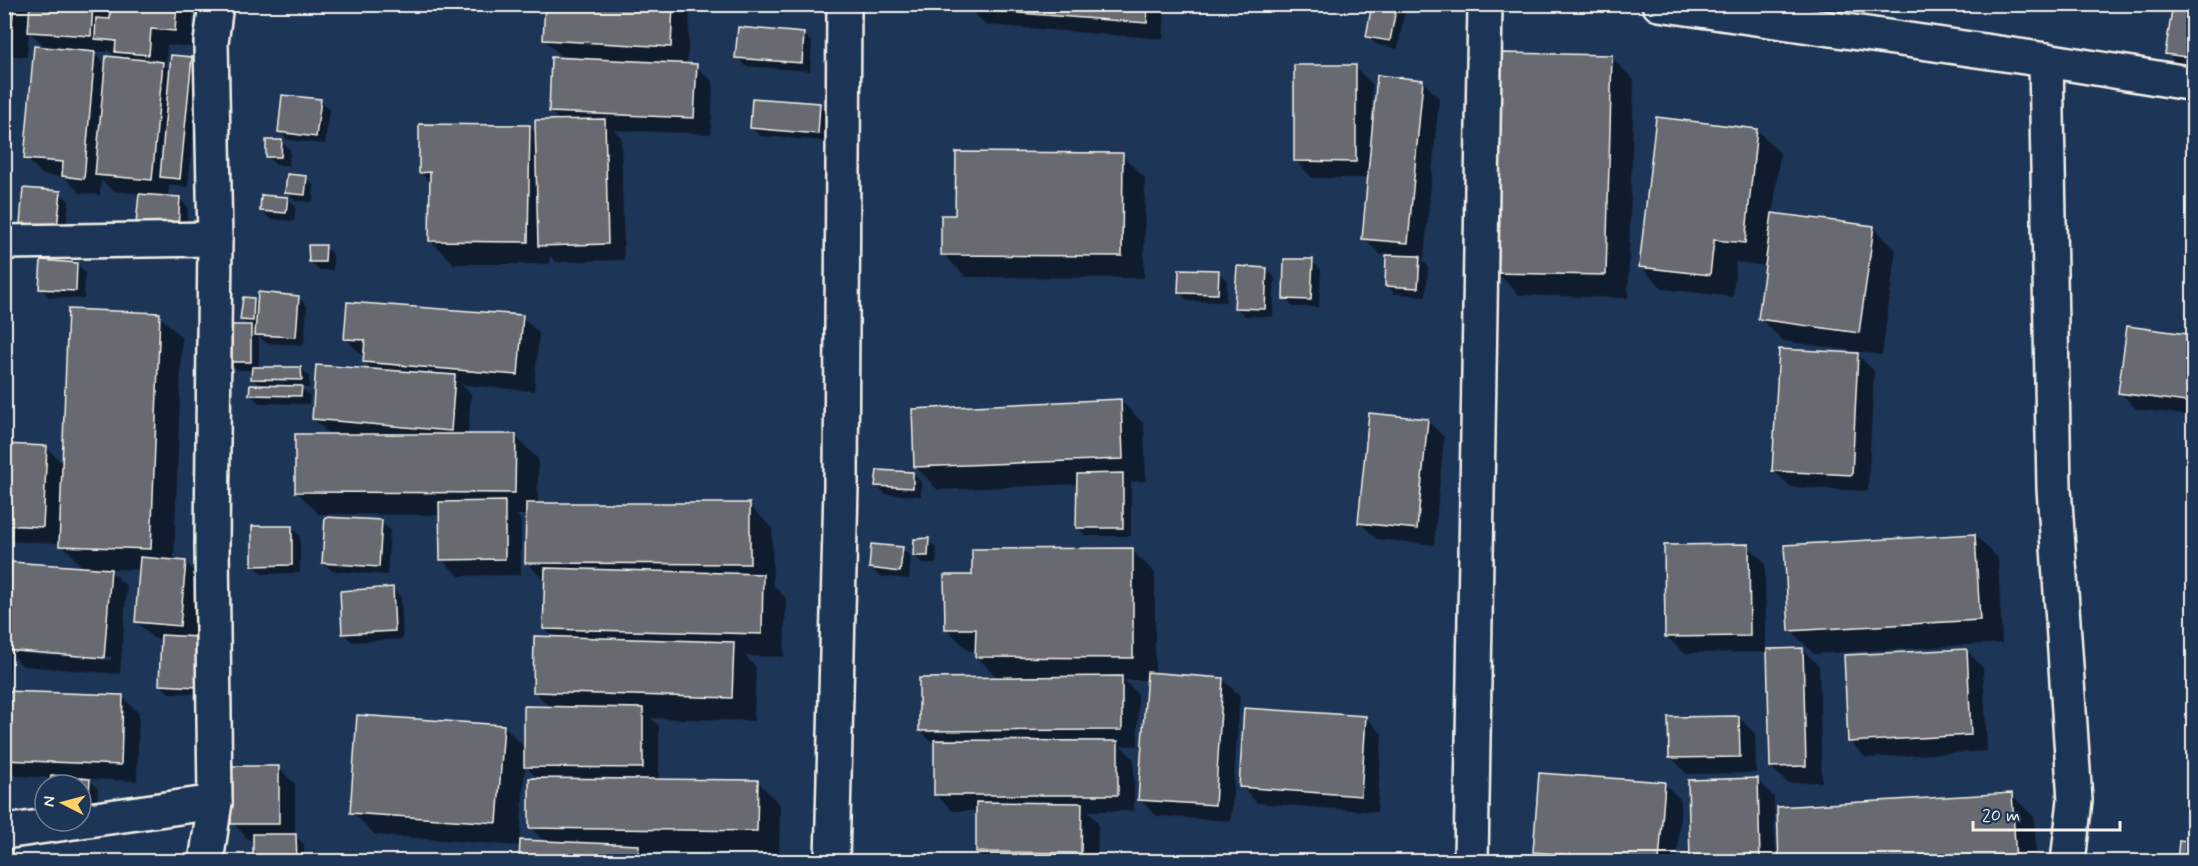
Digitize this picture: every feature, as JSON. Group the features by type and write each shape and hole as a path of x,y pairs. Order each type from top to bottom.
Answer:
{"street":[{"path":"206,861 215,802 212,544 215,238 211,43 216,4"},
{"path":"832,861 841,485 844,4"},
{"path":"1471,861 1485,4"},
{"path":"1659,4 2046,60 2193,84"},
{"path":"2046,60 2054,488 2075,800 2068,861"},
{"path":"4,242 215,238"},
{"path":"4,832 215,802"}],"building":[{"path":"4,4 14,4 10,41 4,41"},
{"path":"30,4 93,4 91,36 28,32"},
{"path":"111,4 177,4 175,31 151,29 149,55 115,52 116,41 95,39 96,18 110,19"},
{"path":"545,4 673,4 671,47 543,40"},
{"path":"968,4 1148,4 1147,23 968,9"},
{"path":"1372,4 1397,4 1390,41 1366,37"},
{"path":"2173,4 2194,5 2194,58 2165,54"},
{"path":"738,27 804,33 802,63 735,58"},
{"path":"34,46 95,52 84,179 62,176 63,162 24,159"},
{"path":"1500,53 1612,55 1606,275 1494,273"},
{"path":"171,55 192,57 180,179 160,177"},
{"path":"106,56 163,62 152,180 95,175"},
{"path":"551,57 697,64 694,118 549,112"},
{"path":"1294,65 1356,65 1356,162 1294,161"},
{"path":"1377,75 1423,80 1408,243 1362,239"},
{"path":"282,95 321,99 316,137 278,132"},
{"path":"752,98 820,103 818,134 750,128"},
{"path":"1656,117 1757,129 1745,243 1714,240 1710,275 1639,267"},
{"path":"605,119 608,244 538,246 535,120"},
{"path":"419,124 530,125 528,242 429,241 430,172 419,173"},
{"path":"266,140 282,140 281,157 266,157"},
{"path":"956,152 1123,153 1122,256 941,255 941,215 955,215"},
{"path":"287,174 307,176 305,195 285,193"},
{"path":"23,188 61,191 57,228 20,224"},
{"path":"139,194 180,197 178,228 136,224"},
{"path":"261,195 288,197 286,213 260,211"},
{"path":"1772,213 1874,226 1859,333 1758,319"},
{"path":"308,245 326,245 325,262 309,262"},
{"path":"1386,255 1420,256 1418,288 1385,286"},
{"path":"1284,259 1313,259 1311,300 1283,299"},
{"path":"41,260 77,263 76,291 39,289"},
{"path":"1237,266 1267,268 1265,309 1234,308"},
{"path":"1179,269 1219,270 1218,294 1178,293"},
{"path":"258,292 299,296 296,337 255,335"},
{"path":"243,297 254,298 253,321 240,320"},
{"path":"347,302 523,315 518,375 363,362 365,340 344,339"},
{"path":"68,309 160,313 151,549 59,546"},
{"path":"228,325 251,325 251,362 228,362"},
{"path":"2127,326 2194,335 2194,403 2118,393"},
{"path":"1779,349 1858,353 1852,475 1772,471"},
{"path":"316,365 455,375 451,431 312,419"},
{"path":"252,367 301,367 302,380 251,379"},
{"path":"250,385 302,386 301,396 249,395"},
{"path":"1121,399 1123,459 914,467 912,409"},
{"path":"1369,413 1428,419 1417,529 1358,523"},
{"path":"295,434 516,434 515,493 295,492"},
{"path":"4,444 47,446 43,527 4,525"},
{"path":"877,470 913,472 913,488 875,486"},
{"path":"1123,473 1123,528 1076,528 1077,474"},
{"path":"505,501 505,559 440,560 439,502"},
{"path":"526,503 750,503 750,564 525,563"},
{"path":"325,517 382,520 379,567 322,563"},
{"path":"252,526 292,526 292,565 252,566"},
{"path":"1975,534 1980,620 1789,631 1784,545"},
{"path":"929,538 928,556 913,556 914,539"},
{"path":"871,544 903,547 900,572 869,568"},
{"path":"1749,544 1750,636 1665,637 1664,545"},
{"path":"1133,548 1133,658 975,657 976,629 945,629 944,575 972,575 972,549"},
{"path":"140,557 186,561 180,626 135,622"},
{"path":"11,562 111,569 104,658 5,650"},
{"path":"545,568 763,574 762,634 543,629"},
{"path":"393,587 395,631 342,634 340,591"},
{"path":"161,635 199,637 197,687 159,685"},
{"path":"534,636 734,642 732,698 533,692"},
{"path":"1803,648 1806,766 1770,767 1767,649"},
{"path":"1967,649 1971,735 1848,742 1844,655"},
{"path":"1147,672 1223,678 1215,805 1138,800"},
{"path":"1122,676 1122,730 919,731 919,678"},
{"path":"4,691 123,695 121,765 4,760"},
{"path":"524,706 643,708 643,768 524,767"},
{"path":"1244,708 1366,716 1361,796 1239,787"},
{"path":"357,715 504,725 497,823 350,813"},
{"path":"1739,716 1740,757 1669,758 1668,717"},
{"path":"934,740 1118,741 1118,795 934,795"},
{"path":"231,766 279,766 279,824 231,824"},
{"path":"1539,773 1665,782 1659,862 1533,852"},
{"path":"529,778 758,780 757,831 529,828"},
{"path":"1758,778 1760,862 1690,862 1688,780"},
{"path":"2012,793 2016,862 1779,862 1777,807"},
{"path":"976,802 1082,803 1081,853 976,852"},
{"path":"253,834 296,834 297,862 253,862"},
{"path":"520,840 639,845 638,862 519,862"},
{"path":"2179,840 2194,842 2194,862 2177,862"}]}
